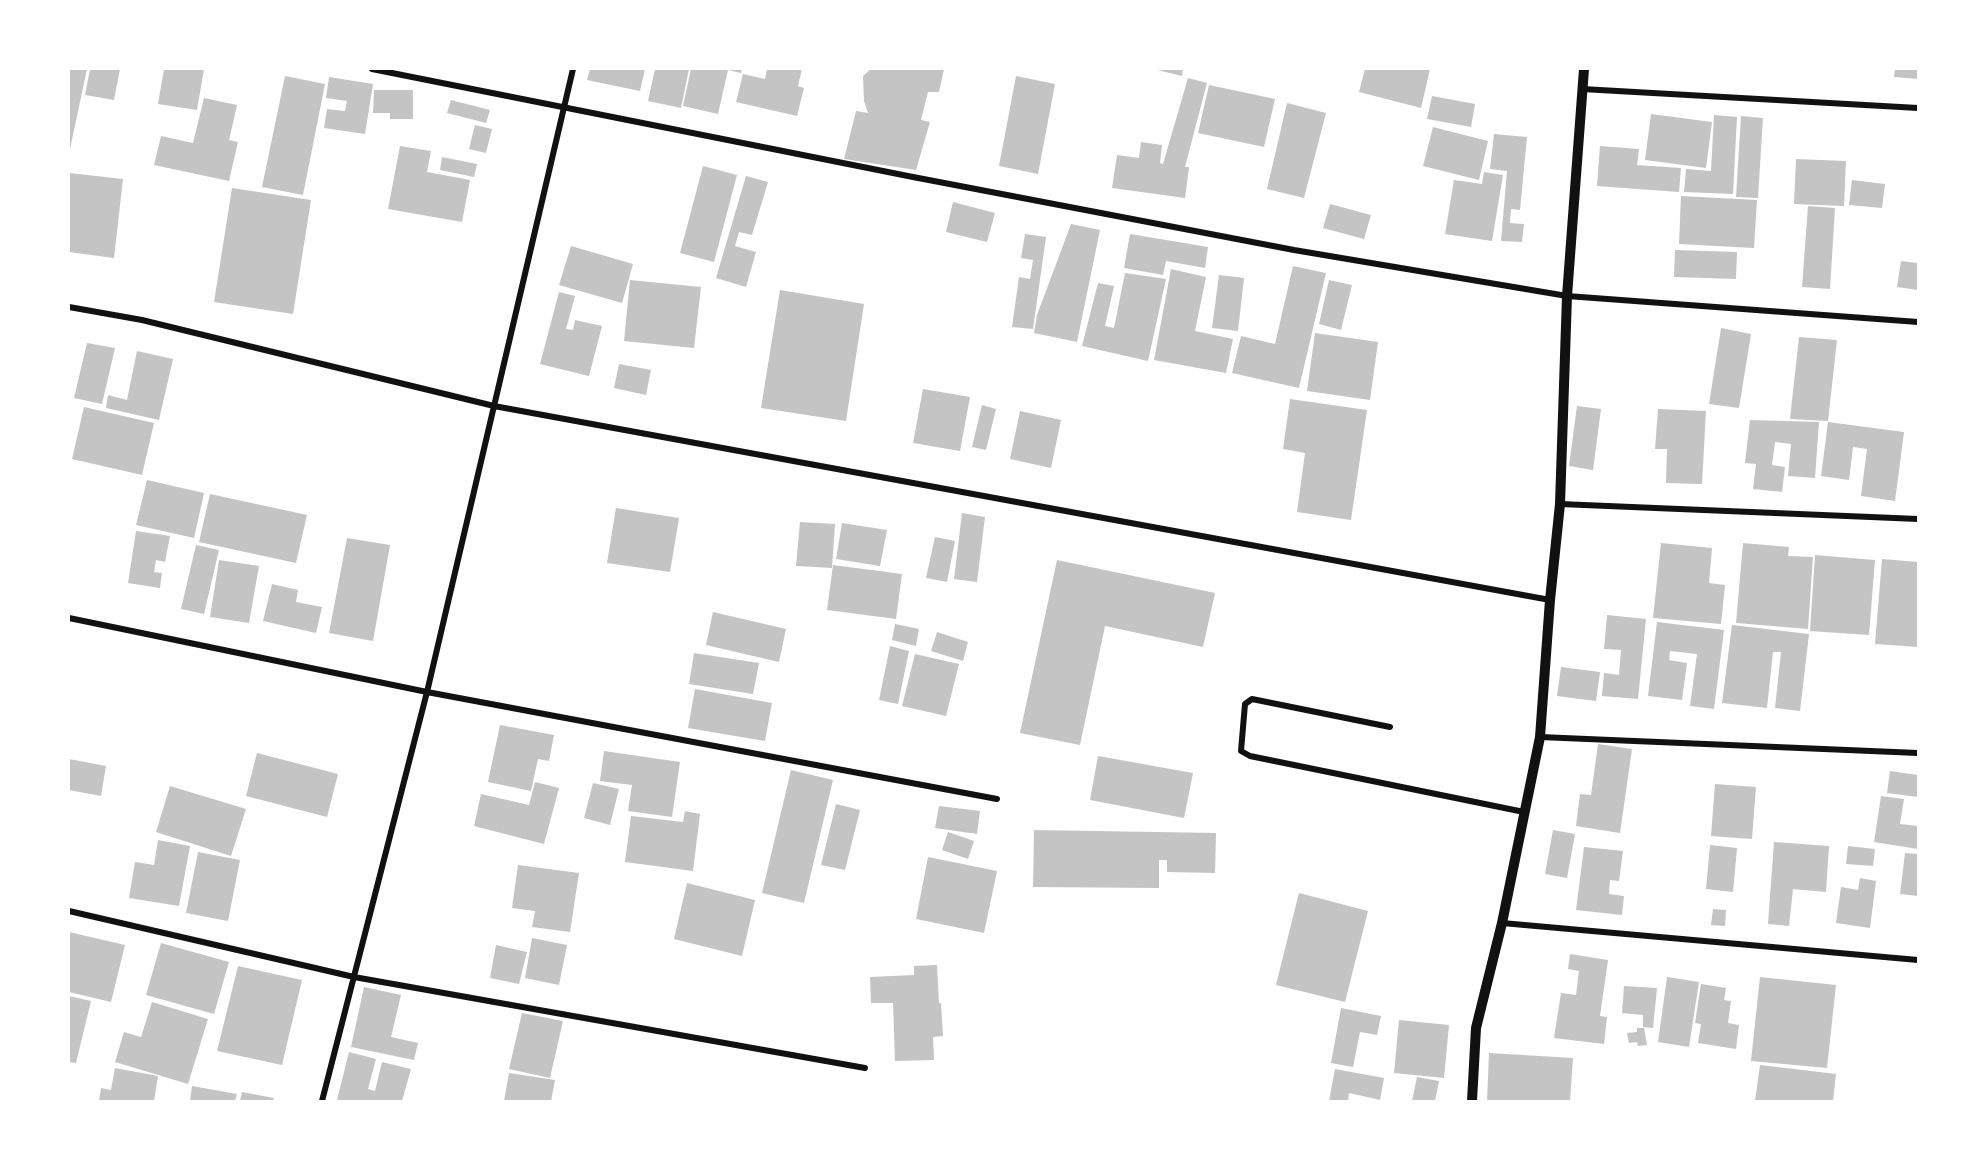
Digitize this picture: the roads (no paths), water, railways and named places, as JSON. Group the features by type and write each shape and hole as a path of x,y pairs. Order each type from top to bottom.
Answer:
{"street":[{"path":"372,69 901,175 1294,250 1568,296 1918,322"},
{"path":"322,1101 427,692 573,69"},
{"path":"1472,1101 1476,1028 1502,923 1540,737 1560,504 1568,296 1584,69"},
{"path":"1582,89 1918,108"},
{"path":"69,307 142,320 494,406 1550,600"},
{"path":"1560,504 1918,519"},
{"path":"69,618 427,692 997,800"},
{"path":"1390,727 1251,699 1245,704 1241,751 1250,756 1524,812"},
{"path":"1540,737 1918,753"},
{"path":"69,911 354,977 865,1068"},
{"path":"1502,923 1918,960"}]}
